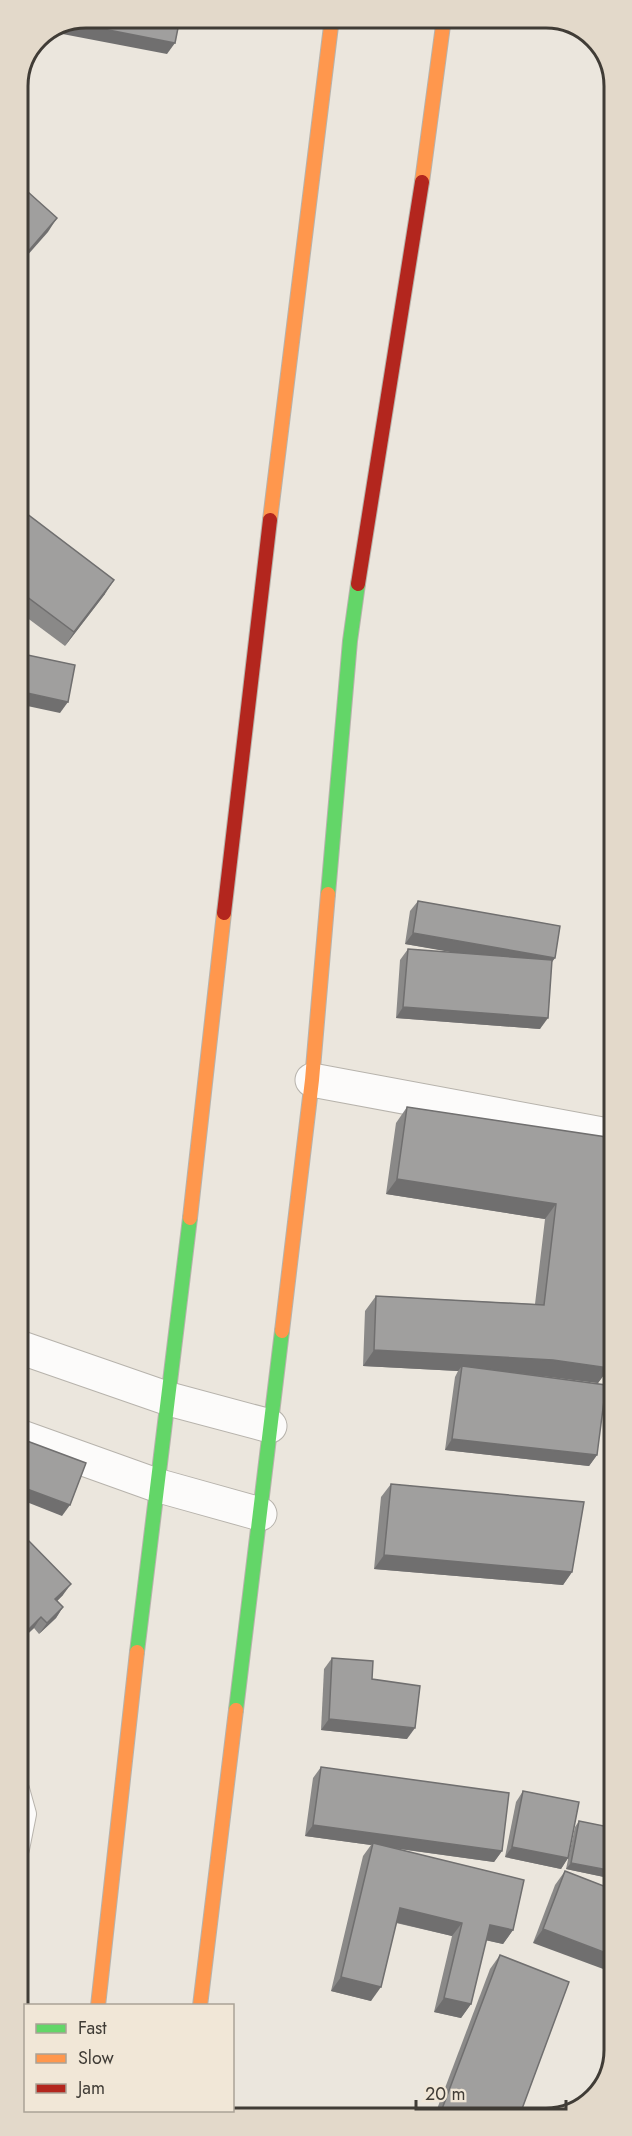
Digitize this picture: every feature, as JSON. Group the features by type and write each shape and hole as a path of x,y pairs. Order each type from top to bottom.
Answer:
{"main road":[{"path":"98,2004 156,1485 169,1399 266,549 331,29"},
{"path":"200,2004 312,1080 350,641 362,553 428,146 443,29"}],"street":[{"path":"312,1080 604,1135"},
{"path":"28,1350 169,1399 270,1426"},
{"path":"28,1439 156,1485 260,1514"}],"building":[{"path":"99,28 178,28 175,43"},
{"path":"28,192 57,218 28,251"},
{"path":"28,515 114,580 74,632 28,598"},
{"path":"28,655 75,665 68,702 28,693"},
{"path":"418,901 560,926 555,958 413,933"},
{"path":"408,949 552,960 548,1018 403,1007"},
{"path":"407,1107 604,1137 604,1367 553,1360 374,1350 376,1296 544,1305 556,1204 397,1179"},
{"path":"462,1366 604,1385 597,1455 452,1439"},
{"path":"28,1441 86,1463 70,1505 28,1489"},
{"path":"391,1484 584,1502 572,1572 384,1555"},
{"path":"28,1540 71,1584 55,1599 63,1607 47,1623 41,1617 28,1630"},
{"path":"332,1658 373,1661 372,1679 420,1686 415,1728 329,1719"},
{"path":"321,1767 509,1793 502,1851 313,1825"},
{"path":"523,1791 579,1802 568,1858 512,1847"},
{"path":"579,1821 604,1826 604,1869 571,1863"},
{"path":"373,1843 524,1880 513,1930 490,1925 471,2004 444,1998 462,1923 400,1908 381,1987 341,1977"},
{"path":"565,1871 604,1886 604,1952 543,1929"},
{"path":"500,1955 569,1982 522,2108 442,2108"}],"traffic: fast":[{"path":"328,894 350,641 358,584"},
{"path":"137,1652 190,1218"},
{"path":"236,1710 282,1331"}],"traffic: slow":[{"path":"270,520 331,29"},
{"path":"422,182 443,29"},
{"path":"282,1331 312,1080 328,894"},
{"path":"190,1218 224,913"},
{"path":"98,2004 137,1652"},
{"path":"200,2004 236,1710"}],"traffic: jam":[{"path":"358,584 422,182"},
{"path":"224,913 270,520"}]}
